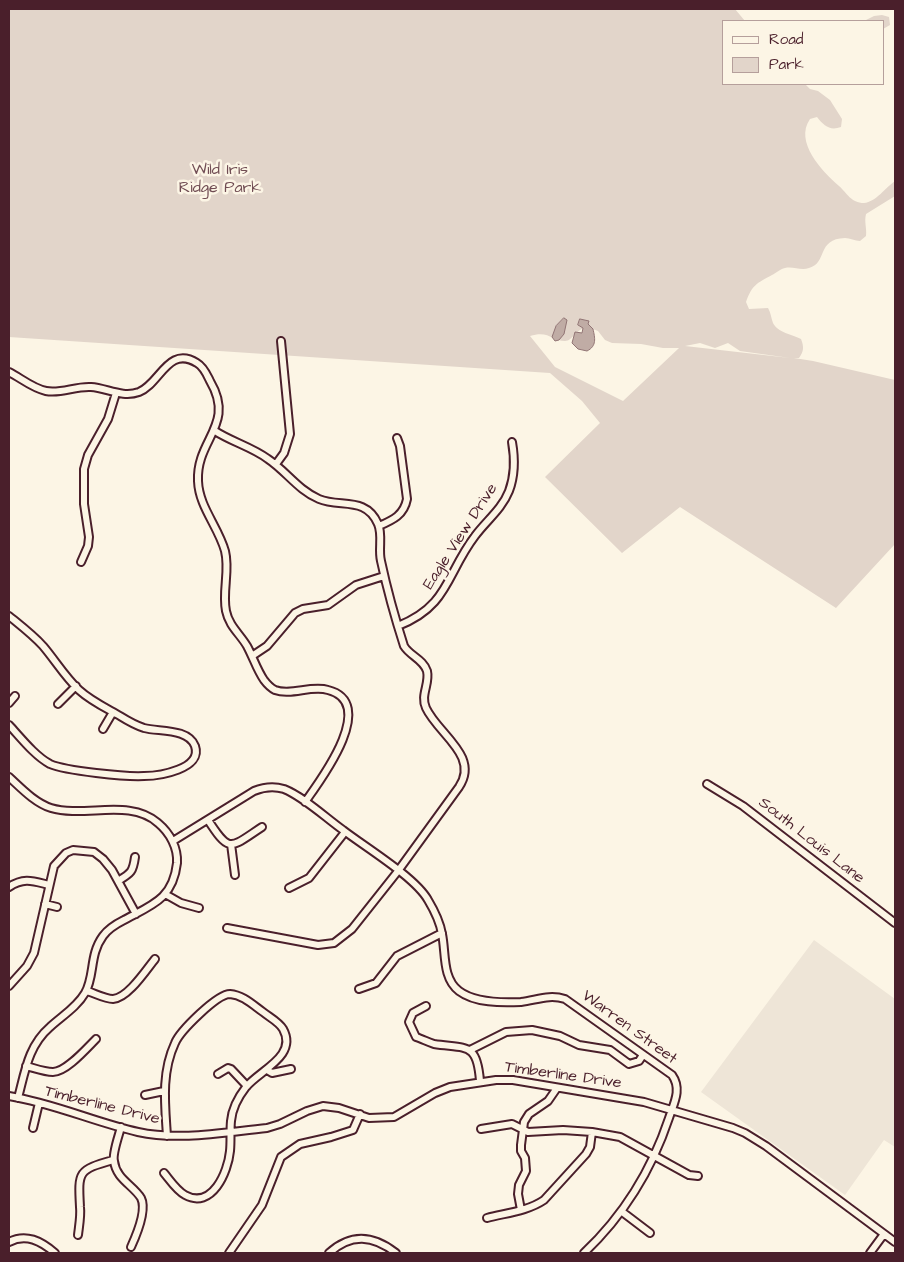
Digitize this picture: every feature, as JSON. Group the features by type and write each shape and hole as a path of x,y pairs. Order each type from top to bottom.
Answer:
{"street":[{"path":"276,464 286,448 290,434 281,341"},
{"path":"9,372 35,387 55,392 90,387 116,393 131,394 147,388 165,367 179,359 196,363 203,368 220,403 220,415 200,461 198,489 202,503 226,554 227,578 225,600 227,614 234,630 244,641 264,681 274,689 281,691 328,690 337,694 345,704 347,712 340,749 305,802"},
{"path":"81,562 89,537 84,504 84,469 88,455 108,419 116,393"},
{"path":"214,431 228,440 259,453 276,464 299,486 314,497 331,502 360,505 373,515 379,526 380,556 384,576 405,648 420,660 426,669 427,679 423,696 425,707 460,754 465,763 466,772 459,787 398,871 352,929 341,939 328,945 313,944 227,928"},
{"path":"379,526 398,516 405,508 408,499 400,446 397,438"},
{"name":"Eagle View Drive","path":"398,626 419,616 434,604 473,538 501,506 509,492 513,479 515,458 512,442"},
{"path":"252,656 267,646 295,613 303,609 328,605 356,585 384,576"},
{"path":"9,616 43,646 76,686 91,699 144,728 185,735 195,745 196,752 192,763 186,767 147,776 64,768 49,763 42,758 9,725"},
{"path":"58,704 76,686"},
{"path":"9,703 15,696"},
{"path":"103,729 112,712"},
{"path":"9,777 37,801 51,808 130,811 150,817 159,824 173,841"},
{"name":"South Louis Lane","path":"707,784 744,806 895,923"},
{"name":"Warren Street","path":"173,841 250,794 265,788 283,789 305,802 398,871 424,895 434,912 442,933 448,978 453,986 468,997 493,1002 522,1002 544,997 560,998 575,1005 672,1075 676,1080 678,1088 672,1109"},
{"path":"208,820 220,838 225,843 230,844 238,843 262,827"},
{"path":"289,888 309,878 345,832"},
{"name":"Timberline Drive","path":"18,1098 26,1066 38,1039 79,1002 87,990 96,945 104,934 115,925 151,907 165,894 175,878 177,855 173,841"},
{"path":"230,844 235,875"},
{"path":"9,986 34,953 54,866 60,858 73,850 94,852 103,859 118,881 136,914"},
{"path":"118,881 132,870 135,857"},
{"path":"9,887 20,880 30,880 49,885"},
{"path":"165,894 181,903 199,908"},
{"path":"45,904 57,907"},
{"path":"359,989 376,983 397,956 442,933"},
{"path":"87,990 111,998 120,997 128,991 155,959"},
{"path":"164,1173 186,1196 197,1198 210,1195 222,1178 229,1160 232,1131 231,1121 237,1102 247,1086 267,1070 286,1048 286,1039 281,1026 244,998 224,994 216,999 180,1033 168,1065 164,1091 167,1136"},
{"path":"426,1006 413,1013 408,1022 416,1037 433,1043 465,1047 470,1050 479,1064 480,1081"},
{"path":"470,1050 506,1032 532,1030 560,1036 579,1045 610,1050 629,1064 639,1061 644,1055"},
{"path":"26,1066 50,1072 59,1071 68,1066 96,1039"},
{"path":"218,1074 231,1068 247,1086"},
{"path":"267,1070 272,1072 291,1069"},
{"name":"Timberline Drive","path":"9,1096 138,1132 167,1136 267,1128 323,1106 339,1108 369,1118 394,1117 435,1093 450,1087 480,1081 513,1080 644,1102 672,1109"},
{"path":"521,1210 518,1194 519,1185 526,1171 525,1158 521,1151 524,1122 529,1114 548,1101 557,1088"},
{"path":"145,1095 164,1091"},
{"path":"33,1128 39,1104"},
{"path":"584,1253 602,1236 638,1187 655,1155 672,1109 732,1128 755,1138 895,1242"},
{"path":"229,1253 262,1205 281,1157 300,1144 353,1130 356,1127 360,1114"},
{"path":"481,1129 512,1124 528,1132 563,1130 592,1132 620,1137 692,1176 698,1176"},
{"path":"122,1127 113,1160 120,1176 140,1197 142,1203 139,1226 131,1247"},
{"path":"487,1218 538,1205 586,1154 590,1147 592,1132"},
{"path":"78,1235 80,1211 78,1188 80,1177 88,1168 113,1160"},
{"path":"621,1211 650,1233"},
{"path":"870,1253 884,1234"},
{"path":"9,1242 16,1238 32,1238 55,1253"},
{"path":"329,1253 344,1243 362,1238 381,1243 396,1253"}],"shaded area":[{"path":"564,318 567,320 564,334 559,340 555,341 552,337 556,326"},
{"path":"580,319 589,321 588,324 593,329 594,344 587,351 578,349 572,343 575,332 582,333 583,328 578,325"},
{"path":"814,940 895,999 895,1147 884,1140 845,1195 701,1092"}],"green space":[{"name":"Wild Iris Ridge Park","path":"9,9 735,9 744,20 722,20 722,85 806,85 810,89 818,91 830,100 842,119 841,127 830,128 817,117 810,119 805,137 812,156 818,164 850,197 860,203 873,200 895,181 895,196 866,214 866,236 860,241 845,238 830,242 815,265 806,269 788,268 780,270 756,285 750,292 746,302 749,309 768,308 775,326 801,339 803,351 799,358 794,358 895,380 895,544 836,608 680,507 622,553 545,477 600,423 582,401 550,373 9,337","holes":["588,327 598,331 605,340 612,343 679,348 623,401 555,367 530,336 542,334 565,341 584,328","700,343 715,348 728,343 740,351 790,358 685,346"]},
{"path":"882,15 889,17 890,25 884,28 884,20 866,20"}]}
